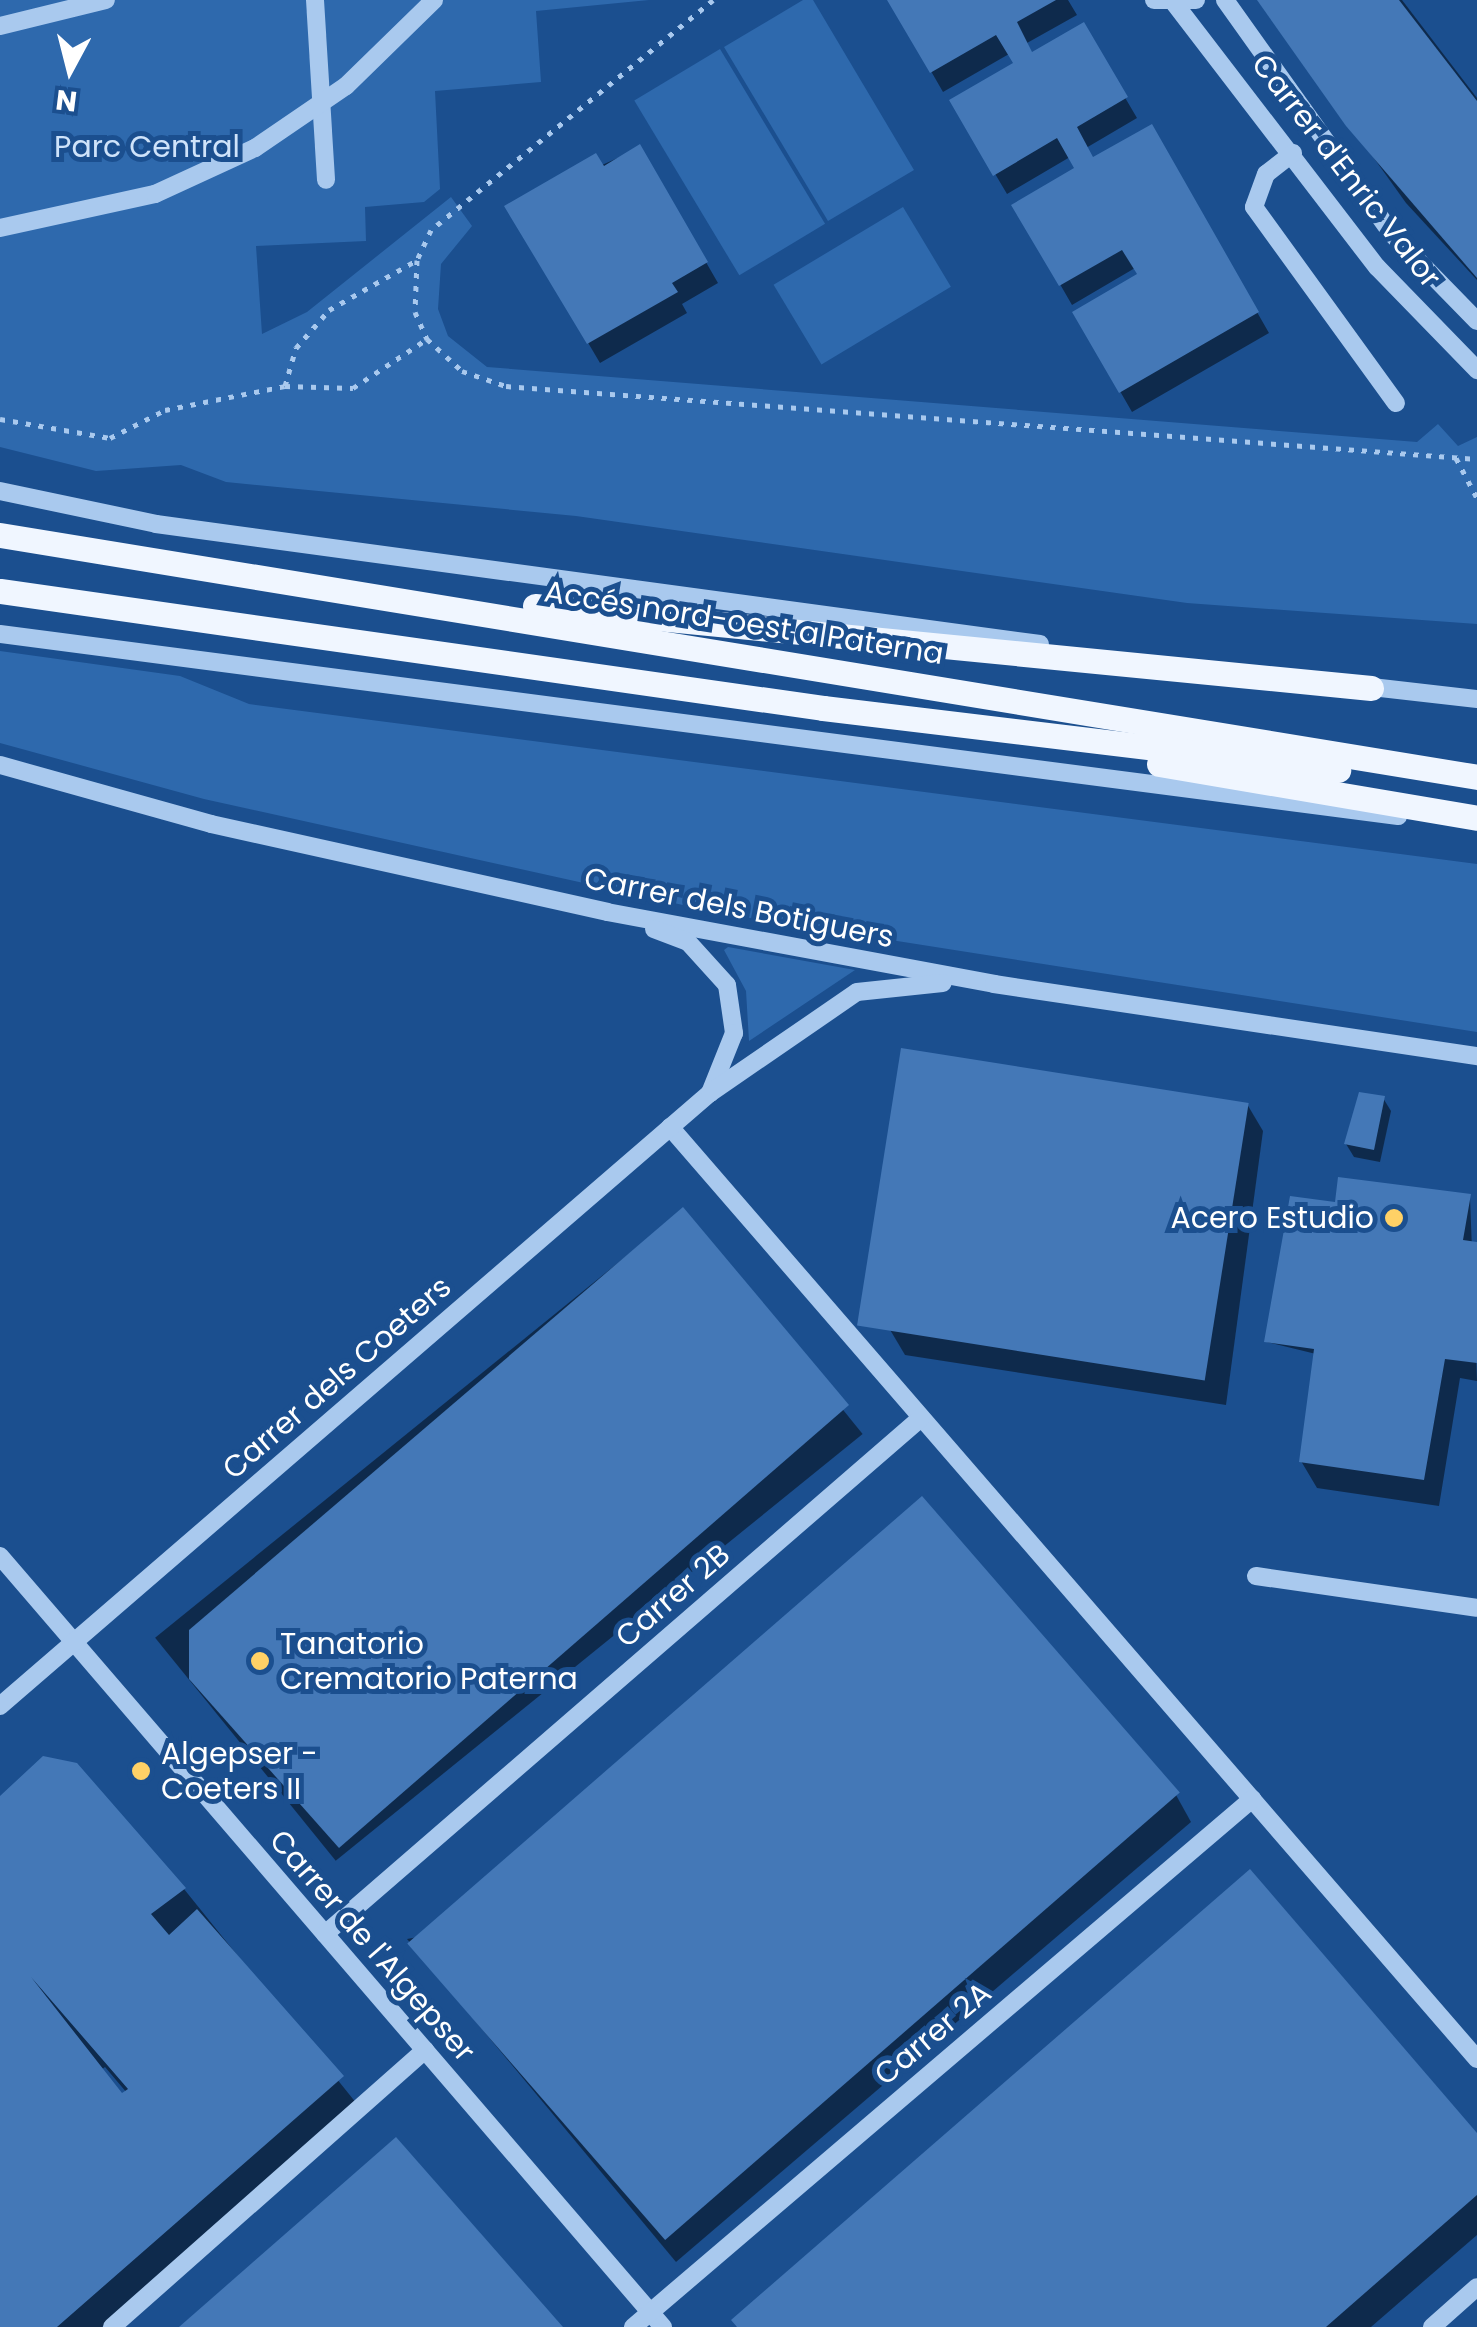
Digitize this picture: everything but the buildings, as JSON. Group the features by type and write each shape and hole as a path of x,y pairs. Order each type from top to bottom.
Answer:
{"main road":[{"name":"Accés nord-oest a Paterna","path":"0,535 1477,777"},
{"path":"197,568 1371,688"},
{"path":"0,591 823,708 1477,786"},
{"path":"823,708 1477,818"}],"street":[{"path":"0,26 106,0"},
{"path":"316,0 326,180"},
{"path":"0,228 155,194 255,148 322,103 434,0"},
{"path":"1154,0 1174,4 1196,0"},
{"name":"Carrer d'Enric Valor","path":"1225,0 1391,233 1477,321"},
{"name":"Carrer d'Enric Valor","path":"1174,4 1378,267 1477,370"},
{"path":"1293,153 1266,174 1254,207 1396,402"},
{"path":"0,491 156,524 1371,688 1477,699"},
{"path":"0,634 1477,826"},
{"name":"Carrer dels Botiguers","path":"0,765 211,824 606,912 994,984 1477,1056"},
{"name":"Carrer dels Coeters","path":"606,912 688,942 716,964 734,1033 710,1093"},
{"name":"Carrer dels Coeters","path":"0,1706 710,1093 857,992 895,982 994,984"},
{"path":"670,1127 1477,2058"},
{"name":"Carrer 2B","path":"326,1934 920,1418"},
{"name":"Carrer de l'Algepser","path":"0,1556 663,2327"},
{"path":"1256,1576 1477,1608"},
{"name":"Carrer 2A","path":"633,2327 1252,1799"},
{"path":"112,2327 424,2050"},
{"path":"1432,2327 1477,2287"}],"path":[{"path":"713,0 431,230 417,260 415,312 427,338 462,372 506,386 1477,460"},
{"path":"285,386 296,348 328,310 417,260"},
{"path":"0,419 110,438 165,410 285,386 353,388 427,338"},
{"path":"1456,458 1477,498"}],"green space":[{"name":"Parc Central","path":"0,0 649,0 536,11 541,82 435,91 440,189 424,202 365,207 366,241 256,246 262,334 307,312 451,197 472,226 441,264 438,309 448,336 487,367 1417,442 1438,424 1458,446 1477,437 1477,624 1187,603 576,516 226,482 181,465 96,471 0,447"},
{"path":"803,0 813,0 914,170 828,221 724,47"},
{"path":"720,49 825,224 739,275 634,101"},
{"path":"903,207 951,287 821,364 774,285"},
{"path":"0,651 180,676 249,704 1477,864 1477,1032 719,913 204,799 0,743"},
{"path":"728,947 855,970 749,1041 746,991 724,950"}],"place":[{"name":"Acero Estudio","path":"1394,1218"},
{"name":"Tanatorio Crematorio Paterna","path":"260,1661"},
{"name":"Algepser - Coeters II","path":"141,1771"}]}
